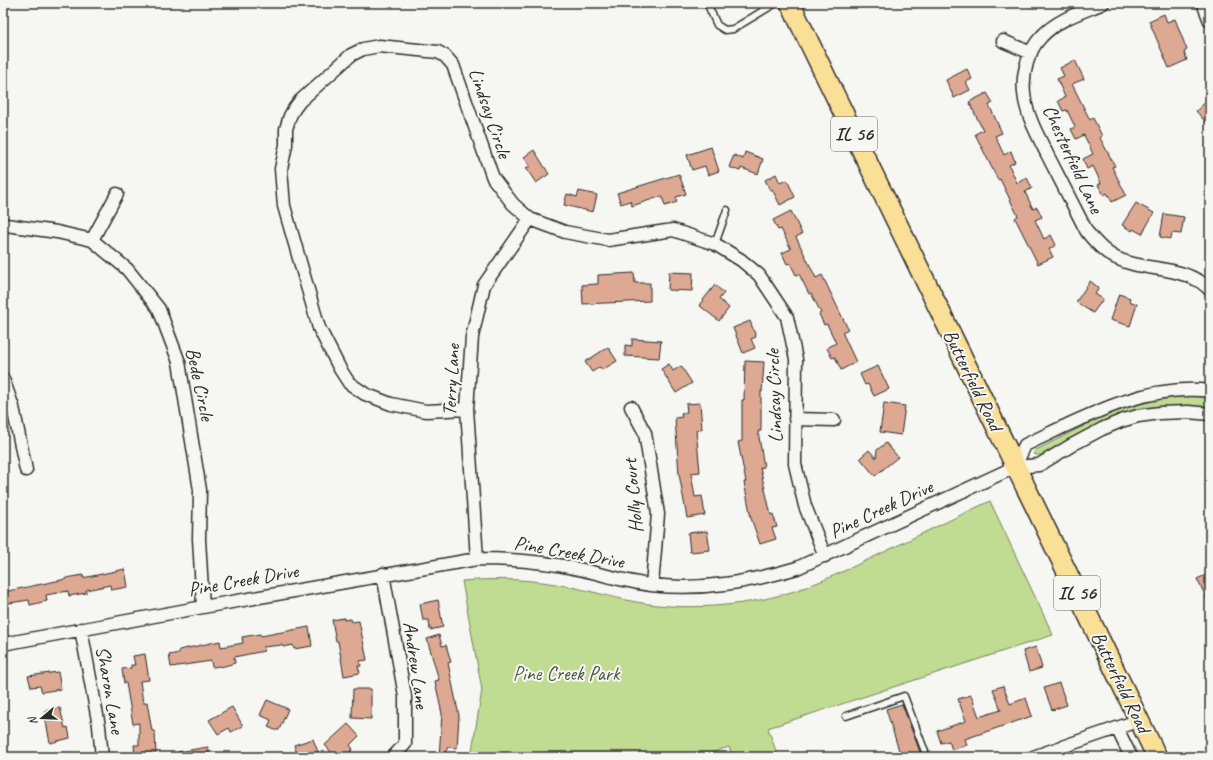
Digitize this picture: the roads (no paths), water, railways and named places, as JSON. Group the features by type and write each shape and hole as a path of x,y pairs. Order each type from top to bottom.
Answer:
{"main road":[{"name":"Butterfield Road","path":"790,3 1015,467 1158,757"}],"street":[{"name":"Chesterfield Lane","path":"1103,3 1060,22 1041,37 1031,54 1026,68 1024,93 1027,109 1087,232 1098,245 1114,257 1128,263 1184,274 1196,279 1210,290"},
{"path":"1203,3 1210,21"},
{"path":"1003,41 1031,54"},
{"name":"Lindsay Circle","path":"467,409 426,411 391,404 365,394 349,383 319,328 284,206 281,169 286,145 286,129 290,116 300,101 351,55 362,49 379,46 438,52 450,61 456,72 493,178 513,204 530,219 565,232 608,240 673,230 715,244 741,260 759,275 787,317 796,359 795,464 804,506 825,556"},
{"path":"92,240 117,194"},
{"name":"Terry Lane","path":"477,559 467,409 472,337 484,285 530,219"},
{"name":"Bede Circle","path":"3,225 57,232 92,240 127,269 159,308 180,362 200,490 199,539 203,607"},
{"path":"3,379 13,407 26,470"},
{"path":"1015,467 1025,445 1119,403 1171,392 1198,390 1210,392"},
{"name":"Holly Court","path":"631,407 645,433 658,514 652,585"},
{"name":"Pine Creek Drive","path":"3,644 383,574 477,559 537,561 626,581 652,585 708,586 738,583 768,577 797,568 1015,467 1039,465 1072,445 1121,421 1138,416 1160,413 1188,412 1210,414"},
{"path":"795,419 834,420"},
{"name":"Andrew Lane","path":"383,574 405,696 405,744 393,757"},
{"name":"Sharon Lane","path":"81,630 99,726 102,757"},
{"path":"1033,757 1140,720"},
{"path":"1117,728 1131,757"}],"lane":[{"path":"707,3 717,25 725,30 733,29 776,3"},
{"path":"715,244 727,210"},
{"path":"846,716 904,696 927,757"}],"park label":[{"name":"Pine Creek Park","path":"566,673"}]}
